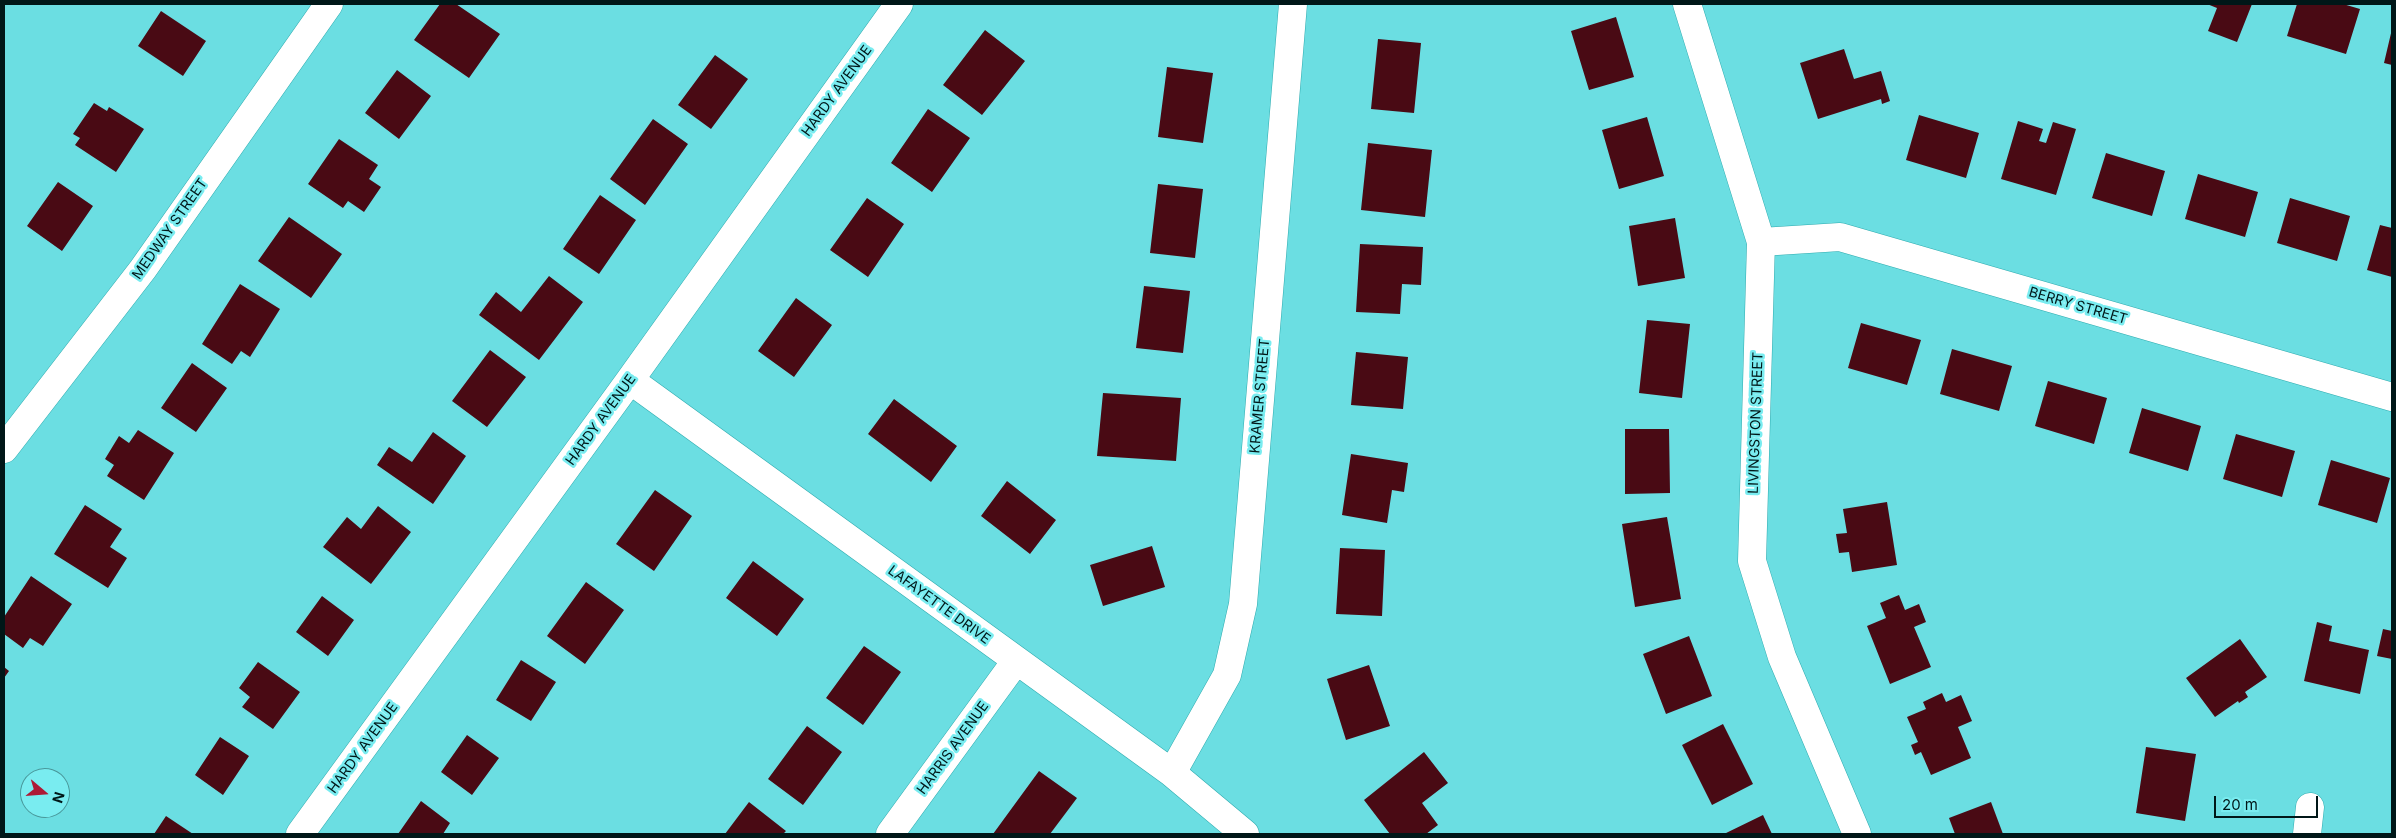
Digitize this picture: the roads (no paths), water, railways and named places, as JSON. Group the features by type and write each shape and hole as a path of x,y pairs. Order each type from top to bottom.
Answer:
{"street":[{"name":"HARDY AVENUE","path":"300,834 630,380 899,4"},
{"name":"KRAMER STREET","path":"1172,773 1227,676 1243,604 1292,4"},
{"name":"LIVINGSTON STREET","path":"1687,4 1761,242 1752,561 1782,657 1857,834"},
{"name":"MEDWAY STREET","path":"4,449 143,269 323,6"},
{"name":"BERRY STREET","path":"1761,242 1840,237 2392,398"},
{"name":"LAFAYETTE DRIVE","path":"630,380 1172,773 1245,834"},
{"name":"HARRIS AVENUE","path":"890,834 1016,661"},
{"path":"2307,834 2310,807"}]}
